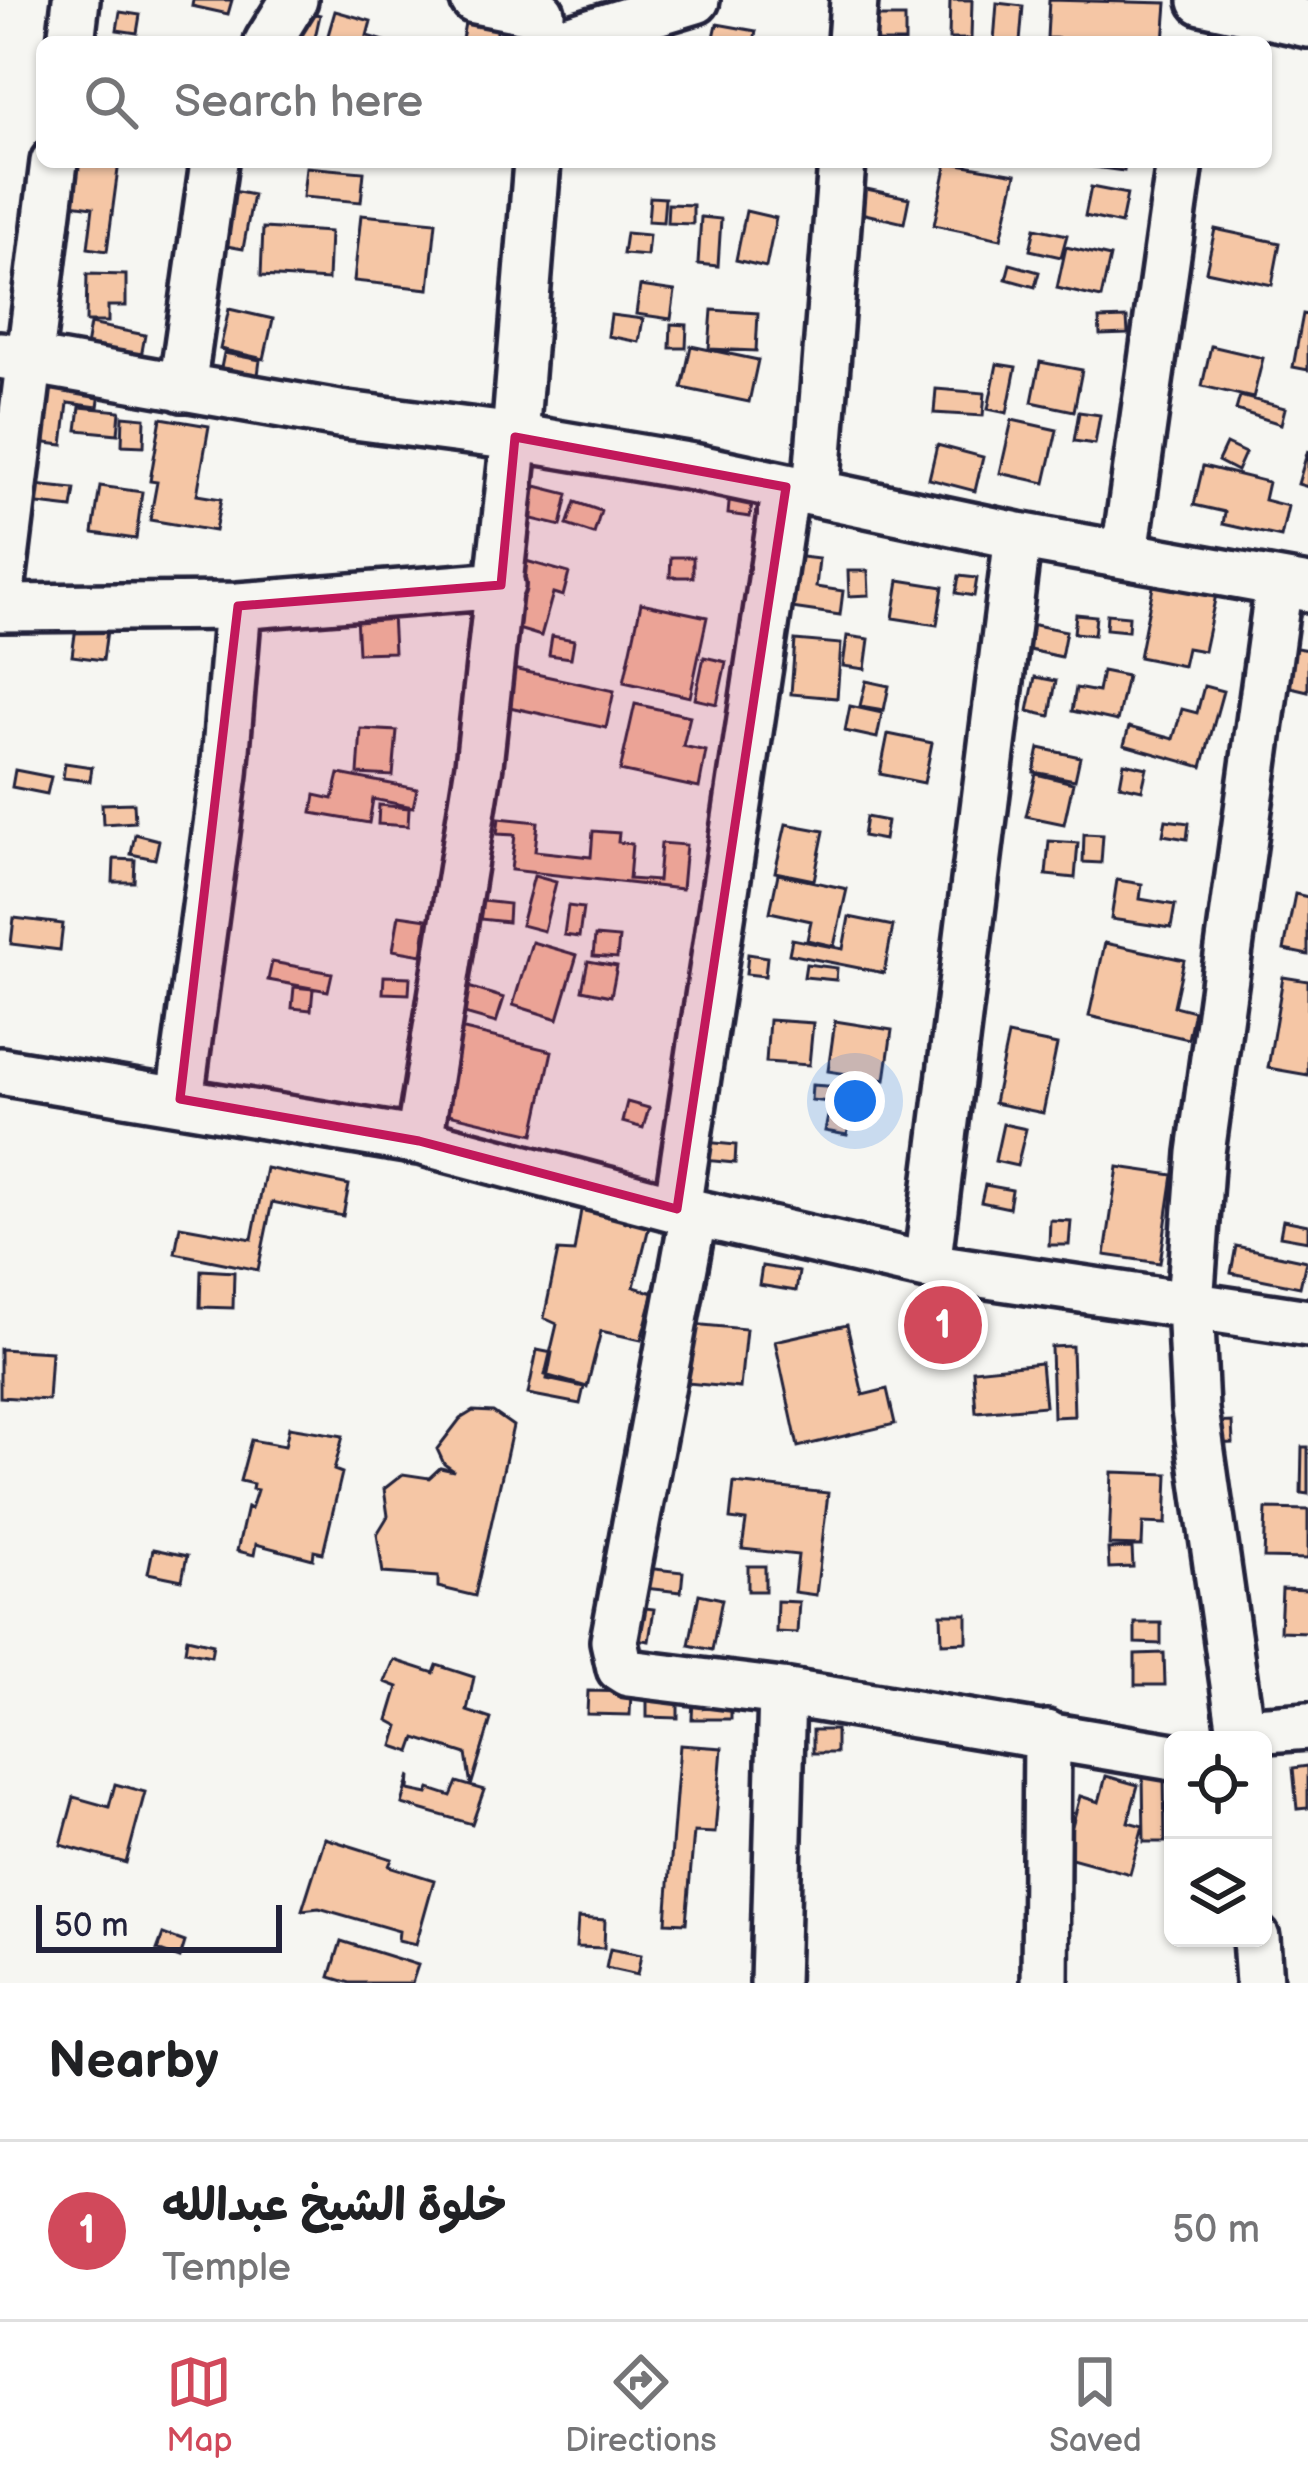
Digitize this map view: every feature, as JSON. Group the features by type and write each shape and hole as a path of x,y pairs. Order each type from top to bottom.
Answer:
{"street":[{"path":"72,36 76,0"},
{"path":"272,36 294,0"},
{"path":"474,0 546,24 696,0"},
{"path":"851,36 854,0"},
{"path":"1198,36 1203,0 1308,24"},
{"path":"53,168 16,358 0,604 238,606 501,585"},
{"path":"182,388 213,168"},
{"path":"419,1141 479,765 501,585 537,168"},
{"path":"841,168 801,489 614,1641 615,1659 628,1673 782,1692 1164,1754"},
{"path":"1125,553 1179,168"},
{"path":"16,358 339,415 515,437 1294,586 1201,1153 1190,1304 1196,1410 1240,1731"},
{"path":"927,1266 1018,536"},
{"path":"180,1099 224,774 238,606"},
{"path":"0,1071 419,1141 686,1211 927,1266 1308,1323"},
{"path":"774,1983 782,1692"},
{"path":"1271,1731 1308,1726"},
{"path":"1045,1983 1047,1734"},
{"path":"1257,1947 1259,1983"}],"highlighted area":[{"path":"515,437 786,487 677,1209 419,1141 180,1099 238,606 501,585"}],"building":[{"path":"193,0 232,0 228,14 192,6"},
{"path":"950,0 972,0 971,36 949,36"},
{"path":"1049,0 1167,3 1164,36 1047,36"},
{"path":"997,3 1023,6 1020,36 994,36"},
{"path":"468,7 501,14 496,36 463,36"},
{"path":"297,10 320,15 315,36 291,36"},
{"path":"335,11 371,21 367,36 328,36"},
{"path":"120,12 140,15 137,33 117,30"},
{"path":"876,17 905,17 905,36 875,36"},
{"path":"717,24 756,31 755,36 714,36"},
{"path":"77,168 118,168 107,251 88,248 93,207 57,202 60,176 76,178"},
{"path":"306,168 364,172 361,202 303,197"},
{"path":"946,168 1016,174 1001,239 934,225"},
{"path":"857,187 909,198 904,223 852,211"},
{"path":"1091,187 1127,194 1121,224 1085,216"},
{"path":"228,190 253,195 243,249 216,244"},
{"path":"650,197 665,198 663,222 648,221"},
{"path":"668,204 693,205 693,224 667,223"},
{"path":"746,211 776,218 766,267 736,260"},
{"path":"361,215 436,222 429,289 354,281"},
{"path":"701,217 721,219 718,266 698,264"},
{"path":"263,228 330,232 328,280 261,276"},
{"path":"1035,228 1067,235 1061,257 1030,250"},
{"path":"1215,229 1280,243 1272,285 1206,271"},
{"path":"626,233 649,235 647,256 623,254"},
{"path":"1066,247 1110,257 1101,298 1057,288"},
{"path":"1010,264 1039,272 1035,287 1006,279"},
{"path":"87,274 126,275 126,306 108,306 108,322 86,322"},
{"path":"640,286 675,291 671,319 636,314"},
{"path":"229,309 273,319 264,359 220,349"},
{"path":"712,310 758,313 756,351 709,349"},
{"path":"1303,314 1308,315 1308,370 1293,367"},
{"path":"611,315 643,319 639,342 608,336"},
{"path":"1127,318 1128,334 1100,335 1099,319"},
{"path":"90,324 145,335 141,357 86,347"},
{"path":"671,324 687,325 686,348 670,348"},
{"path":"691,346 758,360 749,402 682,388"},
{"path":"1211,346 1263,358 1253,398 1202,386"},
{"path":"224,353 260,360 258,375 221,368"},
{"path":"1040,362 1082,370 1074,411 1032,402"},
{"path":"997,364 1016,367 1007,413 988,409"},
{"path":"36,378 101,386 98,407 68,403 63,445 29,441"},
{"path":"936,389 985,393 983,416 934,413"},
{"path":"1240,396 1285,408 1281,424 1236,410"},
{"path":"80,407 120,411 118,434 77,430"},
{"path":"1079,412 1100,415 1095,444 1074,441"},
{"path":"123,416 145,418 144,446 122,445"},
{"path":"161,418 209,426 197,495 221,499 215,531 150,520 157,482 150,481"},
{"path":"1012,420 1057,430 1045,483 1000,473"},
{"path":"1226,444 1245,453 1237,471 1218,461"},
{"path":"937,445 983,457 975,491 929,479"},
{"path":"1308,450 1308,487 1298,484"},
{"path":"1203,466 1268,482 1264,500 1288,506 1281,537 1223,524 1225,512 1194,505"},
{"path":"24,484 75,489 72,508 21,502"},
{"path":"100,486 142,492 136,539 93,533"},
{"path":"536,486 568,494 561,526 528,518"},
{"path":"730,493 753,496 750,517 728,514"},
{"path":"575,502 601,511 594,534 567,525"},
{"path":"785,555 819,559 816,587 843,591 840,615 778,606"},
{"path":"671,557 693,557 693,577 670,577"},
{"path":"526,561 569,573 563,596 553,593 541,636 508,626"},
{"path":"848,571 868,571 869,595 849,596"},
{"path":"959,576 977,578 974,596 956,593"},
{"path":"1155,577 1217,590 1204,651 1187,648 1183,666 1139,657"},
{"path":"899,580 943,587 937,625 893,618"},
{"path":"641,603 707,617 690,697 624,682"},
{"path":"392,614 394,652 358,653 356,616"},
{"path":"1076,614 1096,616 1094,635 1074,633"},
{"path":"1107,614 1129,616 1128,631 1106,629"},
{"path":"1030,624 1066,631 1061,657 1025,649"},
{"path":"76,627 107,630 103,660 72,656"},
{"path":"552,636 574,640 571,658 549,655"},
{"path":"847,636 869,639 865,669 843,666"},
{"path":"795,640 841,644 837,698 791,694"},
{"path":"1291,647 1308,650 1308,691 1282,685"},
{"path":"704,657 726,662 717,704 695,699"},
{"path":"513,669 614,691 606,728 505,706"},
{"path":"1102,671 1127,676 1117,721 1072,711 1076,688 1098,692"},
{"path":"1035,677 1056,681 1050,716 1028,711"},
{"path":"866,681 889,686 884,710 860,706"},
{"path":"1204,686 1223,691 1202,767 1124,745 1129,727 1173,739 1182,709 1197,713"},
{"path":"635,704 690,716 683,746 706,751 699,788 620,771"},
{"path":"850,706 882,713 877,738 845,731"},
{"path":"361,729 397,731 393,776 358,774"},
{"path":"888,734 932,743 924,783 880,774"},
{"path":"1039,748 1080,757 1075,780 1034,772"},
{"path":"65,763 92,767 90,781 63,778"},
{"path":"1124,763 1147,768 1142,790 1120,785"},
{"path":"15,770 51,777 47,794 12,787"},
{"path":"339,774 417,789 413,807 373,799 369,823 312,813 315,795 333,799"},
{"path":"1036,774 1073,783 1064,824 1026,816"},
{"path":"134,803 135,822 103,824 102,804"},
{"path":"379,805 409,808 408,826 378,824"},
{"path":"866,817 887,821 884,840 863,836"},
{"path":"499,818 538,822 535,851 591,857 593,831 619,833 618,842 632,844 629,879 658,881 661,843 686,845 682,889 511,870 515,835 497,834"},
{"path":"1166,820 1189,823 1187,839 1163,835"},
{"path":"786,824 824,831 814,880 775,872"},
{"path":"135,834 159,840 155,859 131,854"},
{"path":"1084,834 1103,835 1101,863 1083,862"},
{"path":"1049,841 1078,843 1075,878 1046,875"},
{"path":"114,859 135,860 134,882 113,882"},
{"path":"778,874 847,889 834,946 807,940 811,921 770,912"},
{"path":"534,876 556,882 544,931 521,925"},
{"path":"1117,880 1142,884 1140,899 1175,905 1171,928 1111,919"},
{"path":"1295,894 1308,897 1308,955 1284,950"},
{"path":"482,901 509,904 508,922 480,919"},
{"path":"568,906 583,908 579,937 564,935"},
{"path":"399,915 427,919 422,955 393,950"},
{"path":"849,917 893,926 884,973 789,954 792,939 843,949"},
{"path":"14,918 63,924 60,950 11,944"},
{"path":"595,936 619,938 617,958 593,956"},
{"path":"532,942 577,955 558,1019 513,1005"},
{"path":"1105,943 1184,960 1174,1006 1194,1011 1188,1039 1089,1016"},
{"path":"748,954 767,957 765,976 746,974"},
{"path":"588,961 617,966 611,996 582,990"},
{"path":"272,962 332,973 328,991 268,980"},
{"path":"806,964 837,968 836,980 804,977"},
{"path":"384,976 410,977 409,994 383,993"},
{"path":"1283,977 1308,981 1308,1075 1268,1068"},
{"path":"462,985 504,998 496,1023 454,1011"},
{"path":"294,987 313,989 311,1010 292,1008"},
{"path":"769,1020 813,1023 809,1065 766,1062"},
{"path":"835,1021 892,1030 885,1080 828,1071"},
{"path":"460,1029 552,1051 534,1134 440,1112"},
{"path":"1008,1035 1057,1045 1043,1113 994,1103"},
{"path":"812,1085 840,1087 838,1103 811,1100"},
{"path":"627,1102 649,1108 643,1128 622,1122"},
{"path":"829,1111 851,1116 847,1135 825,1131"},
{"path":"1003,1124 1026,1129 1017,1166 995,1161"},
{"path":"705,1142 736,1145 735,1163 703,1160"},
{"path":"1118,1167 1173,1175 1160,1263 1105,1255"},
{"path":"266,1168 349,1185 343,1216 272,1202 258,1270 175,1253 180,1226 252,1239"},
{"path":"985,1185 1012,1190 1009,1208 981,1202"},
{"path":"581,1210 650,1223 634,1287 654,1293 641,1340 601,1331 587,1387 545,1375 557,1324 544,1318 558,1251 574,1252"},
{"path":"1050,1220 1071,1221 1069,1245 1049,1245"},
{"path":"1283,1220 1308,1225 1308,1241 1280,1236"},
{"path":"1236,1246 1306,1261 1300,1287 1231,1273"},
{"path":"762,1266 799,1272 796,1291 759,1285"},
{"path":"201,1270 234,1272 233,1308 200,1307"},
{"path":"946,1302 962,1305 958,1332 942,1330"},
{"path":"692,1324 746,1329 740,1388 687,1383"},
{"path":"847,1325 863,1395 887,1389 895,1424 798,1447 775,1341"},
{"path":"1072,1346 1074,1416 1053,1417 1051,1347"},
{"path":"0,1349 51,1352 48,1400 0,1397"},
{"path":"537,1350 552,1353 547,1379 584,1387 580,1404 528,1394"},
{"path":"1041,1363 1045,1406 976,1412 973,1370"},
{"path":"473,1411 493,1412 513,1426 475,1596 438,1587 438,1577 383,1573 377,1534 388,1516 384,1489 403,1474 429,1478 440,1468 454,1471 444,1464 437,1449 460,1419"},
{"path":"1232,1422 1233,1443 1211,1444 1211,1423"},
{"path":"289,1427 343,1436 334,1470 342,1473 323,1553 314,1551 313,1559 256,1544 254,1555 237,1551 247,1507 251,1509 257,1490 240,1481 251,1440 285,1446"},
{"path":"1302,1447 1308,1447 1308,1494 1301,1493"},
{"path":"1112,1472 1168,1474 1166,1524 1143,1523 1142,1546 1109,1545"},
{"path":"734,1483 828,1493 816,1595 794,1592 798,1555 742,1549 746,1521 730,1519"},
{"path":"1266,1509 1308,1510 1308,1559 1264,1558"},
{"path":"1132,1548 1133,1567 1109,1568 1108,1549"},
{"path":"153,1549 187,1556 182,1580 148,1573"},
{"path":"748,1566 765,1566 765,1591 748,1591"},
{"path":"645,1568 683,1572 681,1592 644,1588"},
{"path":"1282,1589 1308,1590 1308,1632 1280,1631"},
{"path":"699,1594 722,1599 712,1650 689,1645"},
{"path":"777,1601 799,1602 797,1633 776,1632"},
{"path":"628,1606 654,1609 649,1641 623,1637"},
{"path":"941,1614 967,1614 967,1642 942,1643"},
{"path":"1135,1623 1161,1623 1161,1644 1135,1643"},
{"path":"187,1638 213,1644 211,1656 185,1651"},
{"path":"1164,1653 1165,1685 1135,1685 1135,1654"},
{"path":"394,1660 434,1673 437,1665 474,1677 467,1711 491,1719 471,1786 466,1754 416,1738 411,1752 393,1746 399,1726 388,1720 398,1687 385,1682"},
{"path":"588,1691 631,1692 630,1715 587,1714"},
{"path":"647,1695 678,1695 678,1718 647,1717"},
{"path":"693,1699 731,1699 731,1719 692,1719"},
{"path":"813,1730 836,1730 836,1753 813,1753"},
{"path":"680,1745 722,1748 715,1833 694,1832 686,1923 666,1922"},
{"path":"1308,1766 1308,1808 1297,1809 1293,1768"},
{"path":"1143,1773 1164,1773 1164,1842 1144,1842"},
{"path":"410,1775 409,1790 428,1794 430,1789 451,1796 457,1782 484,1790 472,1824 402,1804"},
{"path":"1106,1776 1138,1785 1128,1822 1143,1826 1130,1874 1064,1856 1080,1796 1099,1802"},
{"path":"115,1784 145,1792 126,1863 61,1845 74,1797 109,1807"},
{"path":"325,1838 392,1859 389,1866 434,1880 416,1944 398,1940 399,1931 319,1908 302,1910"},
{"path":"578,1918 605,1920 604,1948 576,1947"},
{"path":"163,1934 185,1942 180,1958 157,1950"},
{"path":"341,1941 418,1965 412,1983 350,1983 330,1977"},
{"path":"610,1949 641,1955 637,1975 606,1968"}],"place":[{"name":"خلوة الشيخ عبدالله","path":"943,1325"}]}
